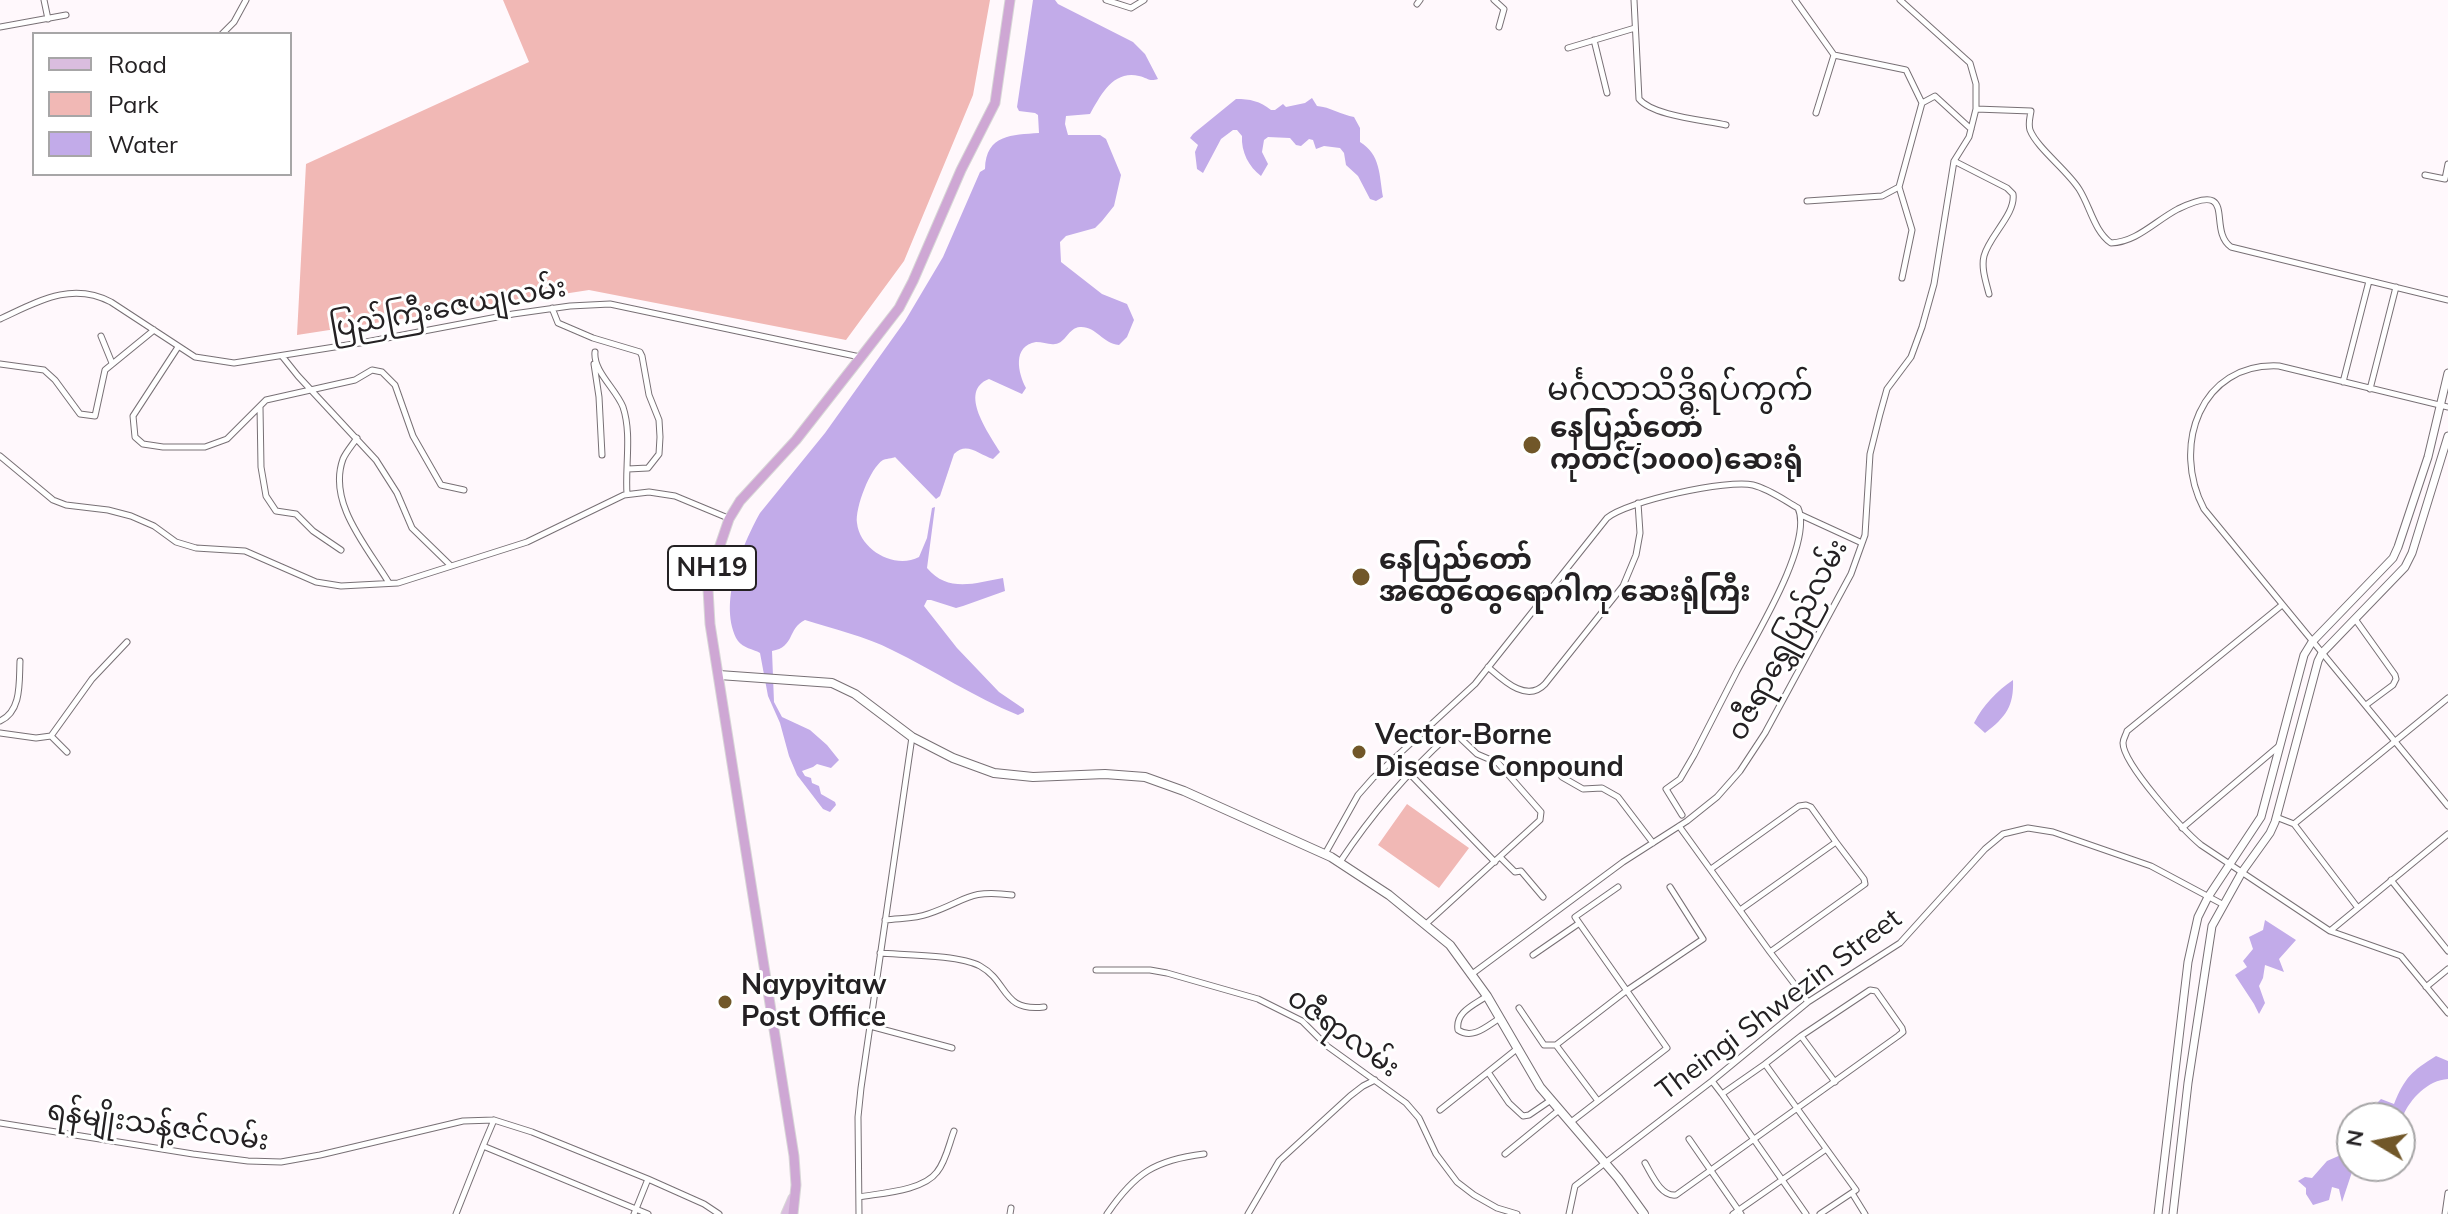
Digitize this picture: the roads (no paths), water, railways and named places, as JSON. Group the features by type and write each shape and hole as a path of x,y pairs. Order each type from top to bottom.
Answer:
{"highway":[{"name":"NH19","path":"793,1214 796,1191 792,1141 708,607 708,589 716,554 729,519 740,501 796,440 899,308 909,289 961,170 995,103 1010,0"}],"main road":[{"path":"719,675 832,683 855,694 912,737 953,758 994,773 1033,777 1105,774 1145,777 1184,791 1340,862 1389,895 1450,945 1501,1017 1540,1087 1644,1214"},
{"path":"786,1214 796,1191"}],"street":[{"path":"44,0 48,19"},
{"path":"224,32 234,22 246,0"},
{"path":"1110,1 1131,8 1144,0"},
{"path":"1494,0 1504,9 1499,27"},
{"path":"1634,0 1639,99 1644,105 1657,110 1726,125"},
{"path":"1795,0 1834,55 1906,70 1922,103 1899,187 1912,230 1902,278"},
{"name":"ဝဇီရာရွှေပြည်လမ်း","path":"1472,974 1717,797 1740,771 1765,733 1851,574 1865,535 1870,454 1880,414 1887,389 1911,357 1922,327 1934,284 1954,161 1969,137 1976,109 1976,84 1970,63 1900,0"},
{"path":"0,27 66,15"},
{"path":"1568,48 1635,28"},
{"path":"1594,40 1607,93"},
{"path":"1816,113 1834,55"},
{"path":"1922,103 1935,96 1971,129"},
{"path":"1976,109 2031,111 2029,123 2035,138 2076,184 2102,236 2111,243 2130,240 2189,204 2210,200 2220,210 2222,237 2231,247 2448,300"},
{"path":"1954,161 2013,194 2013,205 1983,258 1989,294"},
{"path":"2425,175 2445,179 2448,164"},
{"path":"1807,201 1882,196 1899,187"},
{"path":"2343,382 2369,281"},
{"path":"2370,389 2396,287"},
{"name":"ပြည်ကြီးဇေယျလမ်း","path":"0,319 56,295 84,292 98,295 195,357 234,363 552,308 610,304 861,357"},
{"path":"552,308 558,323 640,352 642,356 649,395 659,420 659,454 648,468 628,469"},
{"path":"0,364 44,370 80,414 95,416 105,370 154,330"},
{"path":"101,336 112,363"},
{"path":"602,455 599,397 593,360 595,352 608,342"},
{"path":"178,347 133,416 135,437 143,444 205,447 227,439 266,400 355,380 372,370 382,372 395,385 413,436 441,485 464,490"},
{"path":"595,352 597,364 625,412 627,494"},
{"path":"282,356 376,460 397,493 412,528 450,565"},
{"path":"2444,406 2279,366 2248,369 2216,388 2204,402 2195,424 2189,466 2204,509 2448,806"},
{"path":"2158,1214 2188,962 2198,917 2261,817 2304,655 2312,642 2393,558 2444,406 2448,373"},
{"path":"260,407 261,467 266,496 276,511 296,514 313,531 341,550"},
{"path":"2173,1214 2188,1083 2212,926 2242,872 2270,833 2318,661 2322,653 2405,567 2444,468 2448,436"},
{"path":"357,438 343,458 339,480 342,500 350,523 390,583"},
{"path":"0,456 53,500 66,505 131,516 154,526 176,542 196,548 245,551 316,582 341,586 398,583 527,542 627,494 649,492 675,496 729,519"},
{"path":"1325,854 1358,795 1475,684 1613,512 1638,503 1710,488 1752,485 1798,508 1801,515 1800,533 1784,583 1694,755 1680,779 1666,789 1682,815"},
{"path":"1488,667 1526,693 1539,691 1623,586 1636,555 1640,533 1638,503"},
{"path":"1801,515 1862,543"},
{"path":"2282,605 2127,731 2123,744 2130,762 2182,828 2201,845 2330,931 2401,956 2448,1013"},
{"path":"2355,619 2396,679 2393,685 2366,705"},
{"path":"0,733 36,738 51,736 92,679 127,642"},
{"path":"0,721 5,719 17,701 20,661"},
{"path":"2294,824 2448,698"},
{"path":"1340,862 1365,823 1449,735 1457,735 1477,754 1498,763 1541,812 1540,820 1425,925"},
{"path":"51,736 67,752"},
{"path":"859,1214 858,1117 912,737"},
{"path":"2182,828 2280,746"},
{"path":"1410,774 1497,860 1515,872 1521,871 1543,897"},
{"path":"1562,777 1583,789 1602,788 1618,797 1653,843"},
{"path":"1711,869 1799,806 1806,805 1811,807 1864,879 1865,884 1770,952"},
{"path":"2276,817 2294,824 2358,908"},
{"path":"1679,826 1808,1002"},
{"name":"Theingi Shwezin Street","path":"1569,1214 1575,1186 1712,1081 1808,1002 1900,943 1995,838 2028,828 2053,832 2151,866 2224,905"},
{"path":"2330,931 2448,834"},
{"path":"1740,910 1836,842"},
{"path":"2391,880 2448,951"},
{"path":"1571,1122 1667,1048 1575,917 1618,887"},
{"path":"1519,1008 1544,1045 1556,1045 1626,991 1703,939 1670,887"},
{"path":"885,920 924,916 971,894 1012,895"},
{"path":"1533,955 1578,924"},
{"path":"880,953 979,965 1018,1005 1044,1007"},
{"path":"2426,987 2448,969"},
{"name":"ဝဇီရာလမ်း","path":"1096,970 1150,970 1258,999 1302,1021 1327,1046 1406,1103 1419,1118 1436,1154 1457,1182 1497,1208 1517,1214"},
{"path":"1645,1163 1665,1194 1671,1196 1755,1141 1903,1032 1876,991 1870,990 1722,1094"},
{"path":"1487,996 1460,1016 1458,1030 1465,1035 1475,1034 1501,1017"},
{"path":"870,1026 952,1048"},
{"path":"1801,1036 1835,1082"},
{"path":"1556,1045 1598,1101"},
{"path":"1440,1110 1518,1048"},
{"path":"1765,1064 1856,1190 1820,1214"},
{"path":"1488,1072 1509,1103 1523,1116 1551,1100"},
{"path":"1248,1214 1279,1161 1363,1086 1375,1080"},
{"path":"1712,1081 1806,1214"},
{"path":"1505,1154 1559,1110"},
{"path":"456,1214 494,1120"},
{"name":"ရန်မျိုးသန့်ဇင်လမ်း","path":"0,1123 193,1154 281,1162 463,1121 494,1120 648,1179 719,1214"},
{"path":"859,1197 901,1190 924,1183 936,1175 954,1131"},
{"path":"1689,1139 1738,1213 1825,1150"},
{"path":"483,1146 648,1214"},
{"path":"1107,1214 1127,1187 1145,1170 1171,1159 1204,1154"},
{"path":"635,1211 648,1179"},
{"path":"1852,1193 1865,1214"},
{"path":"2445,1214 2448,1193"}],"water":[{"path":"1033,0 1055,0 1133,42 1145,54 1158,79 1130,75 1115,80 1090,114 1066,116 1065,124 1068,135 1100,135 1106,139 1121,175 1114,206 1102,221 1095,228 1066,236 1060,242 1061,262 1102,294 1127,304 1134,320 1127,337 1119,345 1086,327 1080,327 1059,343 1036,342 1028,345 1020,354 1019,361 1026,388 1022,394 989,379 980,385 976,393 979,414 1000,452 993,459 973,450 959,450 954,454 940,496 936,499 895,457 883,460 873,471 864,489 857,516 860,533 872,549 900,561 919,557 927,538 932,508 935,507 927,568 935,576 953,583 972,584 1003,578 1005,591 963,606 956,608 927,600 924,606 957,648 999,692 1024,712 1018,715 1002,708 882,645 805,620 795,628 784,646 772,651 774,702 782,717 810,730 839,760 831,768 817,764 802,771 819,786 821,794 835,802 830,812 823,809 797,775 768,696 760,653 740,643 732,627 730,611 734,576 760,513 825,433 905,321 943,257 980,172 985,169 990,149 1010,136 1039,133 1038,115 1019,111 1017,107"},
{"path":"1312,98 1317,106 1354,117 1360,128 1360,142 1375,159 1383,197 1376,201 1370,199 1358,176 1346,165 1340,148 1324,146 1316,149 1313,140 1309,139 1301,146 1290,138 1268,137 1264,140 1262,152 1268,164 1261,176 1247,159 1242,136 1233,130 1221,139 1203,173 1197,169 1195,152 1198,145 1190,138 1236,99 1255,101 1275,110 1283,104 1286,107 1305,103"},
{"path":"2013,680 2007,710 1985,733 1974,723 1991,699"},
{"path":"2265,920 2296,940 2279,959 2284,972 2265,965 2259,986 2265,1003 2259,1014 2235,975 2247,967 2243,961 2253,949 2249,937 2263,930"},
{"path":"2436,1056 2448,1061 2448,1079 2434,1083 2411,1102 2395,1102 2402,1087 2421,1066"},
{"path":"2336,1157 2336,1182 2349,1182 2342,1202 2339,1189 2332,1187 2329,1200 2313,1205 2306,1188 2298,1181 2305,1177 2312,1178 2327,1161"}],"place":[{"name":"နေပြည်တော် ကုတင်(၁၀၀၀)ဆေးရုံ","path":"1532,445"},
{"name":"နေပြည်တော် အထွေထွေရောဂါကု ဆေးရုံကြီး","path":"1361,577"},
{"name":"Vector-Borne Disease Conpound","path":"1359,752"},
{"name":"Naypyitaw Post Office","path":"725,1002"}],"district":[{"name":"မင်္ဂလာသိဒ္ဓိရပ်ကွက်","path":"1680,390"}]}
